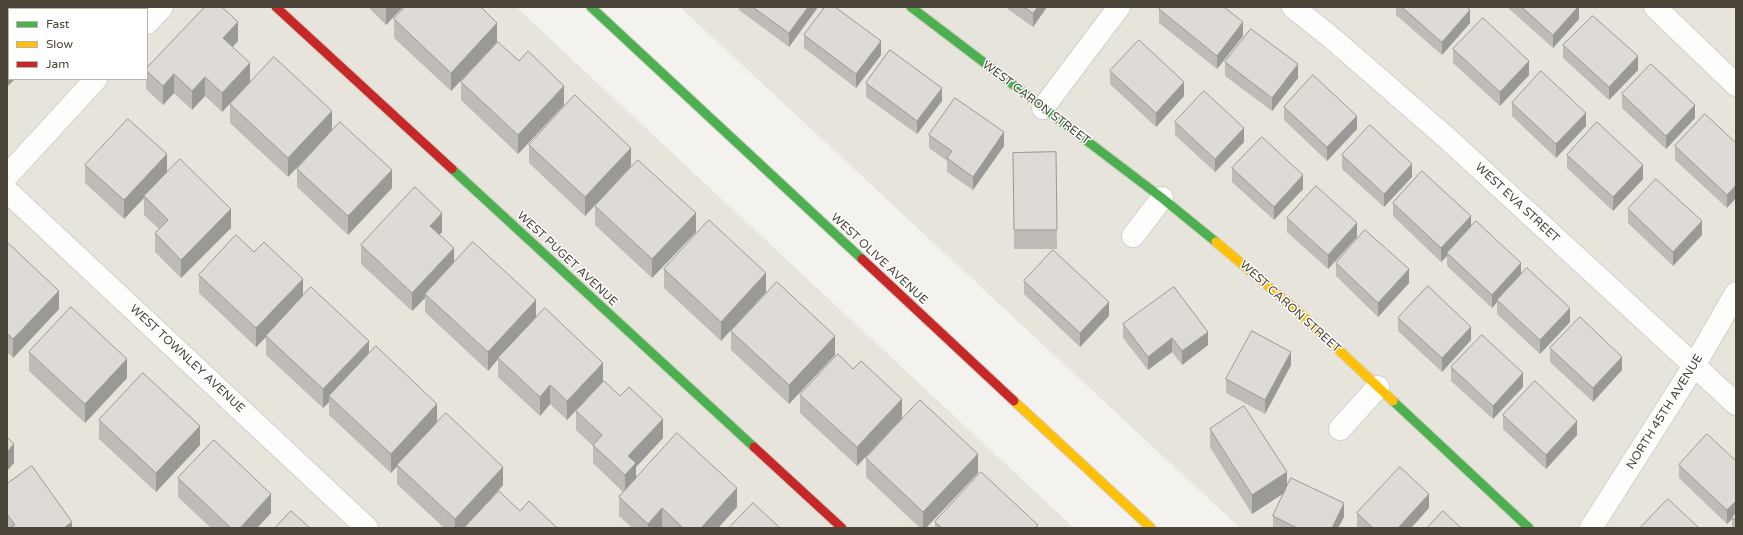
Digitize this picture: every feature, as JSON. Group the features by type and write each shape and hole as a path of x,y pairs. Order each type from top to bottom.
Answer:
{"street":[{"path":"148,22 162,7"},
{"name":"WEST PUGET AVENUE","path":"276,7 842,528"},
{"name":"WEST OLIVE AVENUE","path":"591,7 1152,528"},
{"name":"WEST CARON STREET","path":"911,7 1162,198 1294,308 1529,528"},
{"path":"1043,108 1119,7"},
{"name":"WEST EVA STREET","path":"1293,7 1333,39 1448,139 1736,404"},
{"path":"1654,7 1736,85"},
{"path":"7,176 95,80"},
{"name":"WEST TOWNLEY AVENUE","path":"7,191 367,528"},
{"path":"1133,236 1162,198"},
{"name":"NORTH 45TH AVENUE","path":"1591,528 1694,366 1736,293"},
{"path":"1340,429 1378,387"}],"shaded area":[{"path":"7,7 516,7 1074,528 7,528"},
{"path":"680,7 1736,7 1736,528 1240,528"}],"building":[{"path":"7,7 38,7 39,8 8,8 7,69"},
{"path":"205,7 222,7 238,22 223,38 250,63 222,93 205,77 192,91 174,74 163,86 148,72 148,67"},
{"path":"405,7 481,7 497,23 451,73 394,19"},
{"path":"753,7 808,7 789,33"},
{"path":"825,7 835,7 881,41 856,74 804,35"},
{"path":"1024,7 1038,7 1033,13"},
{"path":"1161,7 1224,7 1243,22 1217,56 1159,9"},
{"path":"1402,7 1467,7 1470,10 1442,42"},
{"path":"1522,7 1578,7 1553,35"},
{"path":"1593,16 1638,56 1609,87 1563,45"},
{"path":"1483,18 1529,61 1500,92 1453,49"},
{"path":"1251,29 1298,64 1272,98 1225,62"},
{"path":"1139,40 1184,82 1156,113 1110,71"},
{"path":"498,42 519,61 528,51 564,86 518,135 461,82"},
{"path":"890,50 942,88 917,121 866,83"},
{"path":"274,57 332,111 288,158 230,104"},
{"path":"1651,64 1695,105 1666,136 1622,94"},
{"path":"1541,71 1586,113 1556,144 1512,103"},
{"path":"1313,75 1357,116 1327,147 1284,107"},
{"path":"1204,91 1244,128 1215,159 1175,122"},
{"path":"575,95 631,148 585,197 529,145"},
{"path":"955,98 1004,132 973,177 947,158 952,151 929,135"},
{"path":"1705,114 1736,143 1736,185 1727,195 1675,146"},
{"path":"128,119 167,154 124,200 85,165"},
{"path":"340,122 392,170 348,216 297,169"},
{"path":"1597,122 1643,165 1613,197 1567,155"},
{"path":"1370,125 1412,164 1384,194 1342,155"},
{"path":"1262,137 1303,175 1274,207 1232,168"},
{"path":"1056,152 1057,230 1014,230 1013,153"},
{"path":"180,159 231,209 181,260 155,233 168,220 144,196"},
{"path":"638,160 696,213 652,259 595,206"},
{"path":"1422,171 1471,216 1441,248 1393,203"},
{"path":"1656,179 1702,221 1673,252 1628,209"},
{"path":"1316,186 1357,223 1328,255 1287,218"},
{"path":"415,187 442,213 430,226 454,248 412,293 361,245"},
{"path":"709,220 766,273 721,322 664,269"},
{"path":"1476,221 1521,263 1492,295 1447,253"},
{"path":"1365,230 1409,269 1378,303 1336,263"},
{"path":"236,235 254,252 264,242 303,279 256,328 199,275"},
{"path":"7,242 59,291 13,339 7,333"},
{"path":"473,242 536,300 488,352 425,294"},
{"path":"1053,250 1109,302 1080,333 1024,281"},
{"path":"1527,268 1570,308 1540,340 1497,300"},
{"path":"777,282 835,336 789,385 731,331"},
{"path":"1428,286 1471,327 1442,358 1398,318"},
{"path":"311,287 369,341 323,389 266,336"},
{"path":"1174,287 1208,332 1182,351 1172,338 1148,357 1123,324"},
{"path":"71,307 127,359 85,404 29,352"},
{"path":"545,308 603,363 567,401 550,385 540,397 498,358"},
{"path":"1580,317 1622,357 1593,388 1550,348"},
{"path":"1252,331 1291,352 1265,400 1226,379"},
{"path":"1482,335 1523,373 1493,406 1451,367"},
{"path":"376,346 437,404 391,454 329,396"},
{"path":"838,354 853,369 861,361 902,399 857,447 800,395"},
{"path":"143,373 200,426 156,473 99,420"},
{"path":"604,381 620,396 629,387 663,419 628,456 636,463 625,475 593,445 602,435 576,411"},
{"path":"1535,381 1577,421 1546,455 1503,415"},
{"path":"920,400 978,454 923,512 866,458"},
{"path":"1244,406 1287,472 1252,495 1210,429"},
{"path":"446,413 503,467 455,519 397,465"},
{"path":"677,433 737,488 701,528 683,528 662,508 648,524 619,497"},
{"path":"1707,434 1736,461 1736,501 1727,510 1679,465"},
{"path":"7,437 14,444 7,452"},
{"path":"214,440 271,494 240,528 231,528 178,478"},
{"path":"32,466 72,522 64,528 10,528 15,525 7,514 7,484"},
{"path":"1400,467 1429,494 1398,528 1373,528 1357,513"},
{"path":"981,472 1038,525 1035,528 942,528 935,522"},
{"path":"1291,478 1344,503 1332,528 1297,528 1273,516"},
{"path":"499,491 520,511 529,501 557,528 464,528"},
{"path":"1668,499 1699,528 1640,528"},
{"path":"753,503 779,527 729,528"},
{"path":"291,511 310,528 275,528"},
{"path":"1443,511 1461,528 1427,528"},
{"path":"1736,513 1736,521 1732,517"}],"traffic: fast":[{"path":"591,7 862,259"},
{"path":"911,7 1162,198 1216,242"},
{"path":"452,169 754,447"},
{"path":"1393,401 1529,528"}],"traffic: slow":[{"path":"1216,242 1294,308 1393,401"},
{"path":"1014,401 1151,528"}],"traffic: jam":[{"path":"276,7 452,169"},
{"path":"862,259 1014,401"},
{"path":"754,447 842,528"}]}
